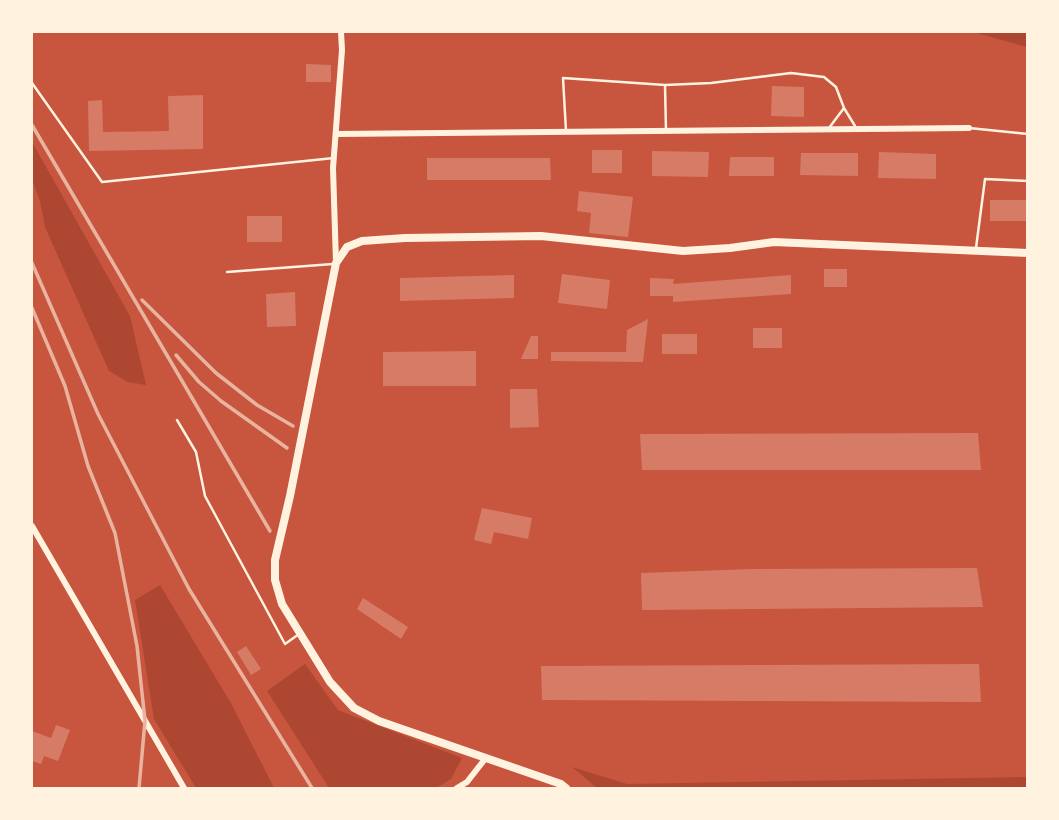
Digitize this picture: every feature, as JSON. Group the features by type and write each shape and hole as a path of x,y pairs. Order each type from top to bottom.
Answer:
{"street":[{"path":"341,32 334,158 336,263 275,560 275,580 282,604 330,682 354,708 379,721 566,789"},
{"path":"336,134 969,128"},
{"path":"336,263 346,247 362,241 541,236 683,251 774,242 1027,253"},
{"path":"32,526 184,789"},
{"path":"457,789 467,782 485,759"}],"lane":[{"path":"566,132 563,78 665,85 711,83 791,73 824,77 836,87 856,129"},
{"path":"32,83 102,182 334,158"},
{"path":"665,85 666,131"},
{"path":"828,130 844,108"},
{"path":"969,128 1027,134"},
{"path":"976,251 985,179 1027,181"},
{"path":"227,272 336,263"},
{"path":"177,420 196,452 205,496 285,644 299,634"}],"shaded area":[{"path":"973,32 1027,32 1027,47"},
{"path":"32,142 130,316 146,385 128,382 109,371 45,227 40,201 32,180"},
{"path":"160,585 232,705 274,788 196,788 154,719 135,600"},
{"path":"305,664 338,710 462,758 451,779 436,788 329,788 267,691"},
{"path":"572,767 627,784 1027,777 1028,788 597,788"}],"building":[{"path":"306,64 331,65 331,82 306,82"},
{"path":"772,86 804,87 804,117 771,116"},
{"path":"203,95 203,149 89,151 88,101 102,100 103,132 169,131 168,96"},
{"path":"592,150 622,150 622,173 592,173"},
{"path":"652,151 709,152 708,177 652,176"},
{"path":"879,152 936,154 936,179 878,178"},
{"path":"801,153 858,153 858,176 800,175"},
{"path":"730,157 774,157 774,176 729,176"},
{"path":"427,158 550,158 551,180 427,180"},
{"path":"579,191 633,197 628,237 589,233 591,213 577,211"},
{"path":"990,200 1028,200 1028,221 990,221"},
{"path":"247,216 282,216 282,242 247,242"},
{"path":"824,269 847,269 847,287 824,287"},
{"path":"562,274 610,280 607,309 558,303"},
{"path":"514,275 514,298 400,301 400,278"},
{"path":"791,275 791,294 673,302 673,296 650,296 650,278 674,279 673,284"},
{"path":"295,292 296,326 267,327 266,294"},
{"path":"648,319 643,362 551,361 551,352 626,352 627,330"},
{"path":"753,328 782,328 782,348 753,348"},
{"path":"662,334 697,334 697,354 662,354"},
{"path":"531,336 538,336 538,359 521,359"},
{"path":"476,351 476,386 383,386 383,352"},
{"path":"510,389 537,389 539,427 510,428"},
{"path":"978,433 981,470 642,470 640,434"},
{"path":"482,508 532,518 528,539 494,532 491,544 474,540"},
{"path":"977,568 983,607 642,610 641,573 752,569"},
{"path":"363,598 408,627 401,639 357,609"},
{"path":"246,646 261,669 251,675 237,652"},
{"path":"979,664 981,702 542,700 541,666"},
{"path":"56,725 70,730 58,761 44,756 41,764 32,761 32,731 51,738"}],"railway":[{"path":"32,125 270,531"},
{"path":"32,263 98,414 189,589 312,788"},
{"path":"142,300 216,373 257,405 293,426"},
{"path":"32,308 65,386 88,466 115,533 137,646 145,721 139,788"},
{"path":"176,355 199,382 221,401 287,448"}]}
